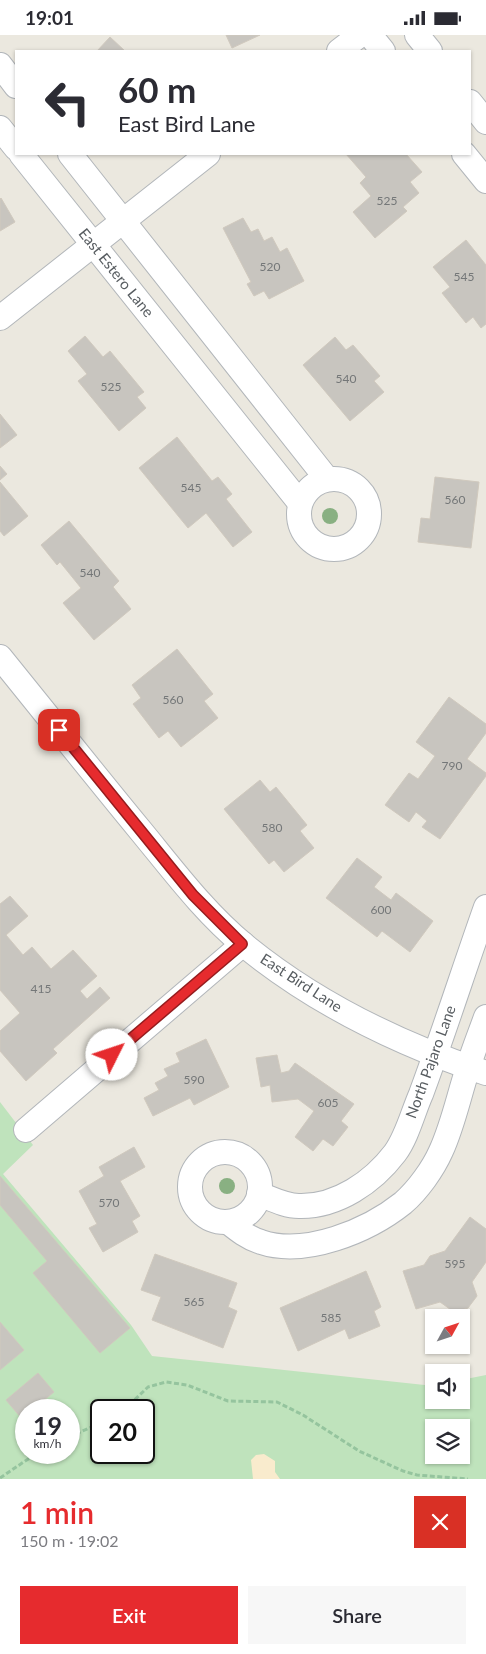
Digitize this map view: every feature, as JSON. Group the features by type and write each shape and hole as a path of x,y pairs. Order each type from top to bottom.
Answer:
{"street":[{"path":"340,50 360,35"},
{"path":"370,35 382,50"},
{"path":"417,35 429,50"},
{"path":"471,103 486,122"},
{"path":"0,128 15,147"},
{"name":"East Estero Lane","path":"22,155 300,503"},
{"path":"71,155 327,479"},
{"path":"0,318 207,155"},
{"path":"465,155 484,174"},
{"path":"211,391 240,368"},
{"path":"327,479 338,479 349,482 365,498 369,509 369,520 365,531 358,539 337,549 326,548 315,543 301,526 299,515 300,503 313,485 327,479"},
{"name":"East Bird Lane","path":"0,657 193,895 242,944 281,973 351,1017 386,1034 477,1070"},
{"name":"North Pajaro Lane","path":"260,1193 282,1204 299,1206 318,1204 345,1195 361,1187 379,1173 397,1151 436,1055 486,907"},
{"path":"26,1130 242,944"},
{"path":"228,1222 242,1233 261,1242 299,1247 328,1241 362,1227 404,1202 426,1176 441,1151 477,1070 486,1017"},
{"path":"220,1152 231,1153 245,1158 254,1168 259,1178 260,1193 254,1207 245,1216 228,1222 218,1222 206,1217 195,1205 190,1185 197,1166 208,1156 220,1152"},
{"path":"345,1195 362,1227"}],"path":[{"path":"135,1399 148,1387 166,1382 186,1385 228,1401 277,1402 303,1415 359,1451 403,1471 417,1475 468,1479"},
{"path":"0,1478 21,1464"}],"green space":[{"path":"0,1102 33,1145 3,1174 131,1325 152,1356 425,1385 425,1409 470,1409 470,1378 486,1375 486,1479 0,1479"}],"sand":[{"path":"264,1454 275,1461 275,1472 280,1479 253,1479 251,1460 256,1455"}],"building":[{"path":"226,35 260,35 232,48"},
{"path":"110,37 124,50 98,50"},
{"path":"347,155 407,155 422,172 410,182 419,193 403,207 407,211 375,238 353,212 371,196 360,183 366,177"},
{"path":"0,199 15,222 0,231"},
{"path":"243,218 251,232 258,229 264,241 272,237 280,252 287,248 304,281 269,299 264,291 254,296 247,284 251,282 223,228"},
{"path":"466,240 486,265 486,324 481,328 473,317 466,323 442,293 450,287 433,267"},
{"path":"85,336 103,357 110,351 144,392 137,397 146,408 119,431 78,381 87,374 68,351"},
{"path":"335,337 346,350 353,345 380,376 374,381 384,392 350,421 303,365"},
{"path":"0,414 17,435 0,448"},
{"path":"177,437 212,481 218,477 232,494 226,499 252,532 233,547 206,513 188,528 139,468"},
{"path":"0,466 7,474 0,480"},
{"path":"435,477 479,482 471,548 418,542 421,518 430,519"},
{"path":"0,482 28,516 4,536 0,531"},
{"path":"69,521 119,581 113,587 131,609 94,640 63,603 81,588 60,562 57,565 41,545"},
{"path":"177,649 213,694 204,701 218,718 181,747 168,731 159,738 133,704 141,698 132,685"},
{"path":"449,697 486,724 486,733 467,759 486,773 486,776 440,839 422,827 427,821 416,812 409,822 385,805 409,773 418,779 435,756 416,742"},
{"path":"260,780 270,792 276,787 307,825 300,831 314,848 284,872 274,860 269,864 224,809"},
{"path":"357,858 382,877 374,887 391,900 396,893 433,921 410,952 382,931 377,937 326,898"},
{"path":"10,896 28,916 6,935 23,955 32,947 51,969 73,950 97,976 80,991 87,999 100,987 110,998 53,1049 57,1053 26,1081 0,1051 0,1031 20,1013 0,990 0,904"},
{"path":"206,1039 229,1087 194,1105 190,1098 153,1116 144,1098 159,1090 155,1083 168,1076 164,1069 180,1062 176,1053"},
{"path":"277,1055 281,1073 289,1071 295,1063 354,1104 341,1121 348,1127 333,1146 323,1139 313,1151 295,1137 314,1111 298,1099 272,1102 270,1085 261,1087 256,1058"},
{"path":"134,1147 145,1167 120,1181 140,1216 132,1221 138,1232 103,1252 89,1228 97,1224 79,1191 104,1176 99,1167"},
{"path":"0,1176 130,1328 100,1353 33,1273 47,1261 0,1205"},
{"path":"470,1217 486,1229 486,1262 472,1282 477,1296 468,1308 464,1309 450,1309 440,1302 416,1309 403,1271 424,1265 430,1256 445,1251"},
{"path":"155,1254 237,1283 228,1307 237,1311 223,1348 152,1320 161,1297 141,1290"},
{"path":"366,1271 381,1307 374,1311 380,1326 349,1339 345,1329 298,1351 280,1308"},
{"path":"0,1322 24,1350 0,1370"},
{"path":"38,1373 54,1392 45,1399 15,1399 15,1411 6,1400"}],"route":[{"path":"59,730 193,895 242,944 112,1055"}]}
